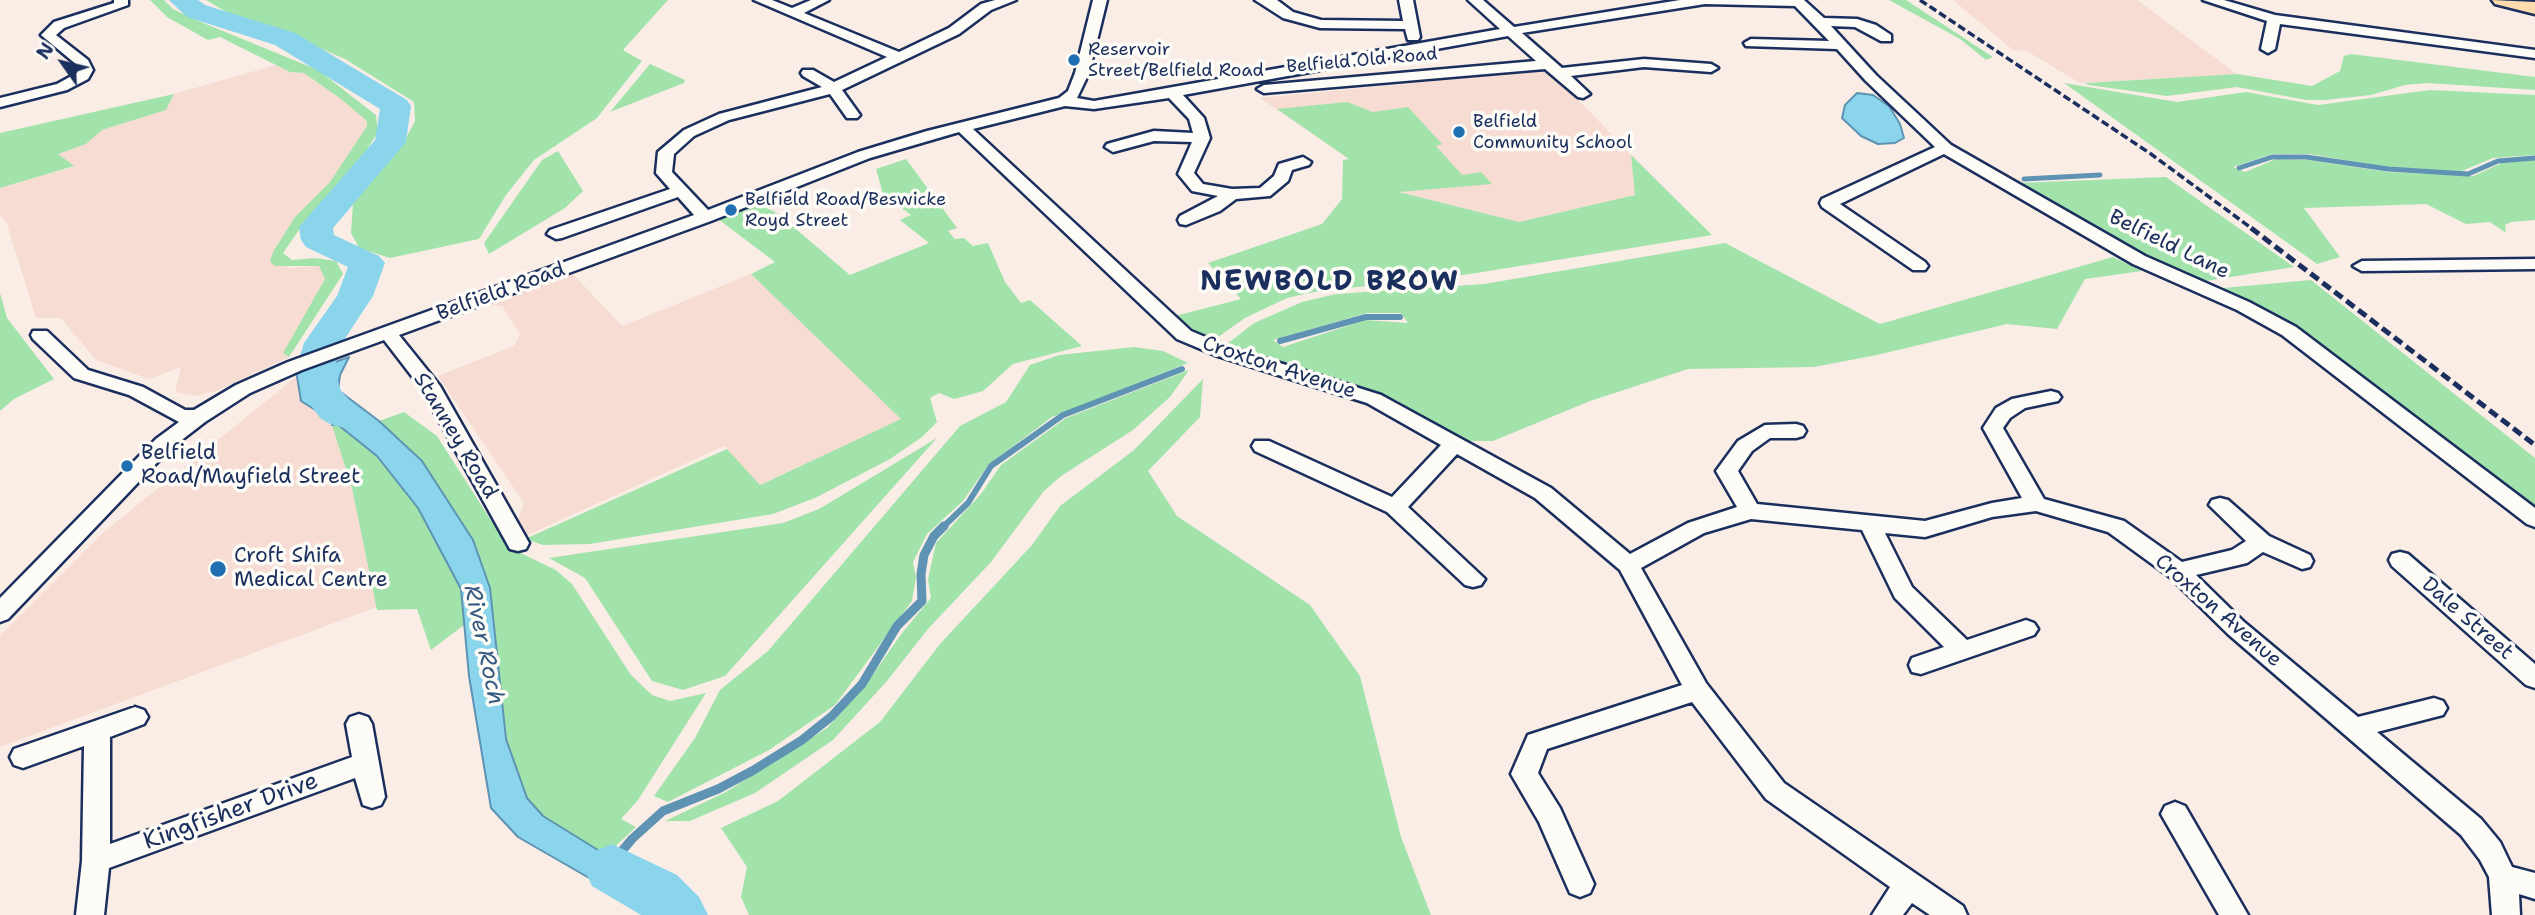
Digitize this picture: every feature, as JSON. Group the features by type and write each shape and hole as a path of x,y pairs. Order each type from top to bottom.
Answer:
{"main road":[{"path":"2501,0 2535,8"}],"street":[{"path":"0,103 62,87 83,75 86,70 83,64 48,35 60,25 121,5 121,0"},
{"path":"761,0 901,58"},
{"path":"792,13 822,0"},
{"path":"705,217 664,173 666,152 689,133 724,117 834,88 954,31 986,7 1009,0"},
{"path":"1100,0 1083,73 1069,97 1094,104 1177,97 1415,49 1686,1 1796,1"},
{"path":"1262,0 1271,2 1288,15 1320,24 1410,25"},
{"path":"1406,0 1415,49"},
{"path":"1475,0 1583,94"},
{"path":"1626,0 1642,10"},
{"path":"2210,0 2274,19 2535,54"},
{"name":"Belfield Lane","path":"1796,1 1820,22 1871,78 1945,148 2139,260 2243,306 2289,331 2535,519"},
{"path":"2268,49 2274,19"},
{"path":"1820,22 1857,23 1886,38"},
{"path":"1751,43 1841,45"},
{"name":"Belfield Old Road","path":"1177,97 1644,63 1711,68"},
{"path":"808,73 834,88 852,115"},
{"name":"Belfield Road","path":"0,614 110,503 163,444 198,417 243,389 295,366 705,217 864,155 1045,108 1069,97"},
{"path":"1177,97 1196,118 1202,138 1186,174 1198,188 1232,194 1264,193 1282,178 1285,167 1303,162"},
{"name":"Croxton Avenue","path":"963,128 1184,335 1222,351 1374,399 1543,493 1628,565 1697,691 1774,791 1953,915"},
{"path":"1113,147 1154,136 1202,138"},
{"path":"1919,266 1828,203 1945,148"},
{"path":"556,234 681,191"},
{"path":"1186,220 1214,207 1232,194"},
{"path":"2362,266 2535,264"},
{"name":"Stanney Road","path":"387,332 430,386 518,543"},
{"path":"40,335 81,374 93,379 111,381 136,391 181,416 198,417"},
{"path":"2036,504 1993,428 2003,413 2019,403 2051,397"},
{"path":"1750,511 1727,471 1745,446 1765,432 1796,431"},
{"path":"1395,507 1455,443"},
{"path":"1262,446 1395,507 1473,579"},
{"name":"Croxton Avenue","path":"1628,565 1696,528 1750,511 1925,529 1992,510 2036,504 2116,526 2178,571 2236,628 2471,827 2490,851 2503,877 2506,915"},
{"path":"2220,505 2261,542 2302,561"},
{"path":"1870,524 1903,592 1963,651"},
{"path":"2178,571 2239,557 2261,542"},
{"name":"Dale Street","path":"2400,560 2535,677"},
{"path":"1921,664 2026,629"},
{"path":"1580,884 1550,816 1524,774 1537,743 1697,691"},
{"path":"2354,728 2434,708"},
{"path":"23,757 135,717"},
{"path":"359,724 372,796"},
{"path":"90,915 96,861 97,730"},
{"name":"Kingfisher Drive","path":"96,861 366,763"},
{"path":"2175,814 2234,915"},
{"path":"2503,877 2535,886"},
{"path":"1886,915 1909,884"}],"shaded area":[{"path":"1953,0 2137,0 2237,74 2080,83 2025,50 2014,51"},
{"path":"276,65 290,72 304,73 367,121 367,126 330,182 295,217 273,252 288,268 320,266 325,279 284,353 289,357 216,391 195,396 175,392 181,367 149,379 96,360 61,318 36,318 6,221 0,216 0,188 73,167 57,154 86,144 102,130 166,110 174,94"},
{"name":"Belfield Community School","path":"1550,70 1631,155 1635,195 1519,222 1396,191 1260,98"},
{"path":"573,274 622,326 751,274 902,419 759,485 724,446 510,543 524,503 438,376 514,346 520,334 502,306 489,305"},
{"name":"Croft Shifa Medical Centre","path":"297,376 301,401 331,420 352,488 377,607 0,747 0,636 104,532"}],"green space":[{"path":"150,0 164,0 173,9 196,20 318,70 376,115 378,132 366,151 303,224 283,253 292,260 315,258 336,261 343,274 289,357 283,353 325,279 319,266 275,266 270,262 273,252 295,217 330,182 367,126 367,121 304,73 290,72 220,37 208,40 167,17"},
{"path":"206,0 668,0 623,50 642,61 597,118 534,160 506,195 479,239 390,258 359,248 351,233 353,203 368,180 406,138 415,121 414,102 345,59 274,29 233,16"},
{"path":"1889,0 1906,0 1993,57 1986,60 1960,39"},
{"path":"2351,54 2535,77 2535,90 2427,83 2405,85 2371,95 2306,100 2237,87 2167,96 2085,83 2237,74 2312,86 2340,71 2344,56"},
{"path":"650,64 685,80 684,83 610,112"},
{"path":"2064,83 2177,102 2246,92 2318,105 2430,90 2535,95 2535,155 2493,158 2462,171 2387,167 2309,154 2272,154 2233,167 2245,172 2276,159 2308,160 2388,172 2473,176 2502,163 2535,160 2535,220 2511,222 2505,225 2506,233 2490,222 2466,224 2426,204 2304,208 2340,257 2317,264"},
{"path":"174,94 166,110 102,130 86,144 58,154 74,166 0,188 0,133"},
{"path":"1347,102 1373,112 1408,107 1442,144 1436,146 1462,175 1481,172 1492,184 1399,192 1519,222 1635,195 1631,155 1712,235 1470,274 1314,292 1287,298 1245,318 1214,340 1194,330 1175,316 1241,299 1208,263 1322,224 1342,199 1343,160 1349,159 1277,109"},
{"path":"558,151 583,191 565,208 489,254 484,243 542,160"},
{"path":"906,159 957,228 948,231 955,239 964,238 973,246 988,243 1005,282 1021,303 1030,300 1082,346 1013,364 983,391 954,399 939,393 930,398 937,422 922,437 890,459 815,498 773,514 590,544 543,545 525,539 727,449 760,485 901,419 751,274 775,262 718,219 760,205 777,213 850,275 929,243 900,220 911,215 883,194 876,169"},
{"path":"2166,177 2294,267 2199,282 2141,257 2019,183"},
{"path":"1725,243 1880,324 2113,257 2142,271 2085,279 2057,329 2007,324 1814,367 1688,369 1590,401 1493,441 1465,441 1396,400 1227,344 1254,323 1302,302 1336,294 1484,284","holes":["1367,313 1401,313 1408,323 1365,320 1283,347 1273,340"]},
{"path":"2311,280 2535,458 2535,510 2324,352 2212,289"},
{"path":"0,293 7,318 54,379 14,399 0,411"},
{"path":"1134,347 1163,351 1188,363 1052,417 988,465 963,501 927,534 913,562 916,578 912,601 835,705 769,750 668,802 654,796 695,738 720,690 768,651 960,426 1006,402 1030,365 1059,355"},
{"path":"1189,370 1170,397 1133,430 1061,476 1043,492 991,562 928,629 887,681 833,740 755,793 690,821 665,821 726,792 827,728 862,690 902,633 931,598 928,579 936,543 981,494 1001,465 1066,418"},
{"path":"1203,379 1200,417 1148,471 1177,516 1310,605 1360,676 1401,837 1431,915 749,915 741,897 747,867 721,828 778,801 880,722 940,644 1032,545 1060,506 1134,450"},
{"path":"404,412 437,436 508,547 556,570 572,584 631,675 652,695 670,701 706,693 638,800 621,819 636,827 606,855 543,816 527,798 506,739 490,588 473,541 422,461 379,421"},
{"path":"337,424 377,456 418,508 461,589 464,625 431,650 417,609 377,610 352,488 332,425"},
{"path":"937,438 725,676 683,690 652,681 585,578 549,558 783,523 819,509"}],"water":[{"path":"1857,93 1873,95 1889,106 1900,124 1904,138 1895,143 1878,144 1861,136 1842,118 1845,105"},
{"path":"349,357 340,375 338,390 379,421 422,461 473,540 490,588 506,739 527,798 543,816 606,855 670,879 677,888 643,909 518,837 491,808 469,676 461,589 418,508 377,456 337,424 332,425 331,420 301,401 297,376"}],"waterway":[{"name":"River Roch","path":"182,0 196,11 285,39 396,106 390,142 316,227 318,240 367,263 355,296 323,343 315,368 322,393 334,409 344,415"},
{"path":"2239,168 2272,157 2306,157 2388,169 2468,174 2498,161 2535,158"},
{"path":"2024,179 2100,175"},
{"path":"1280,341 1366,317 1400,317"},
{"path":"942,528 968,503 991,466 1063,415 1182,369"},
{"path":"611,864 632,839 663,811 718,789 752,771 802,740 832,716 862,684 897,626 922,601 921,574 924,555 934,536 942,528"},
{"name":"River Roch","path":"612,869 657,893 679,915"}],"railway":[{"path":"1920,0 2151,154 2254,230"},
{"path":"2251,228 2535,445"}],"place":[{"name":"Reservoir Street/Belfield Road","path":"1074,60"},
{"name":"Belfield Community School","path":"1459,132"},
{"name":"Belfield Road/Beswicke Royd Street","path":"731,210"},
{"name":"Belfield Road/Mayfield Street","path":"127,466"},
{"name":"Croft Shifa Medical Centre","path":"218,569"}],"district":[{"name":"NEWBOLD BROW","path":"1330,283"}]}
